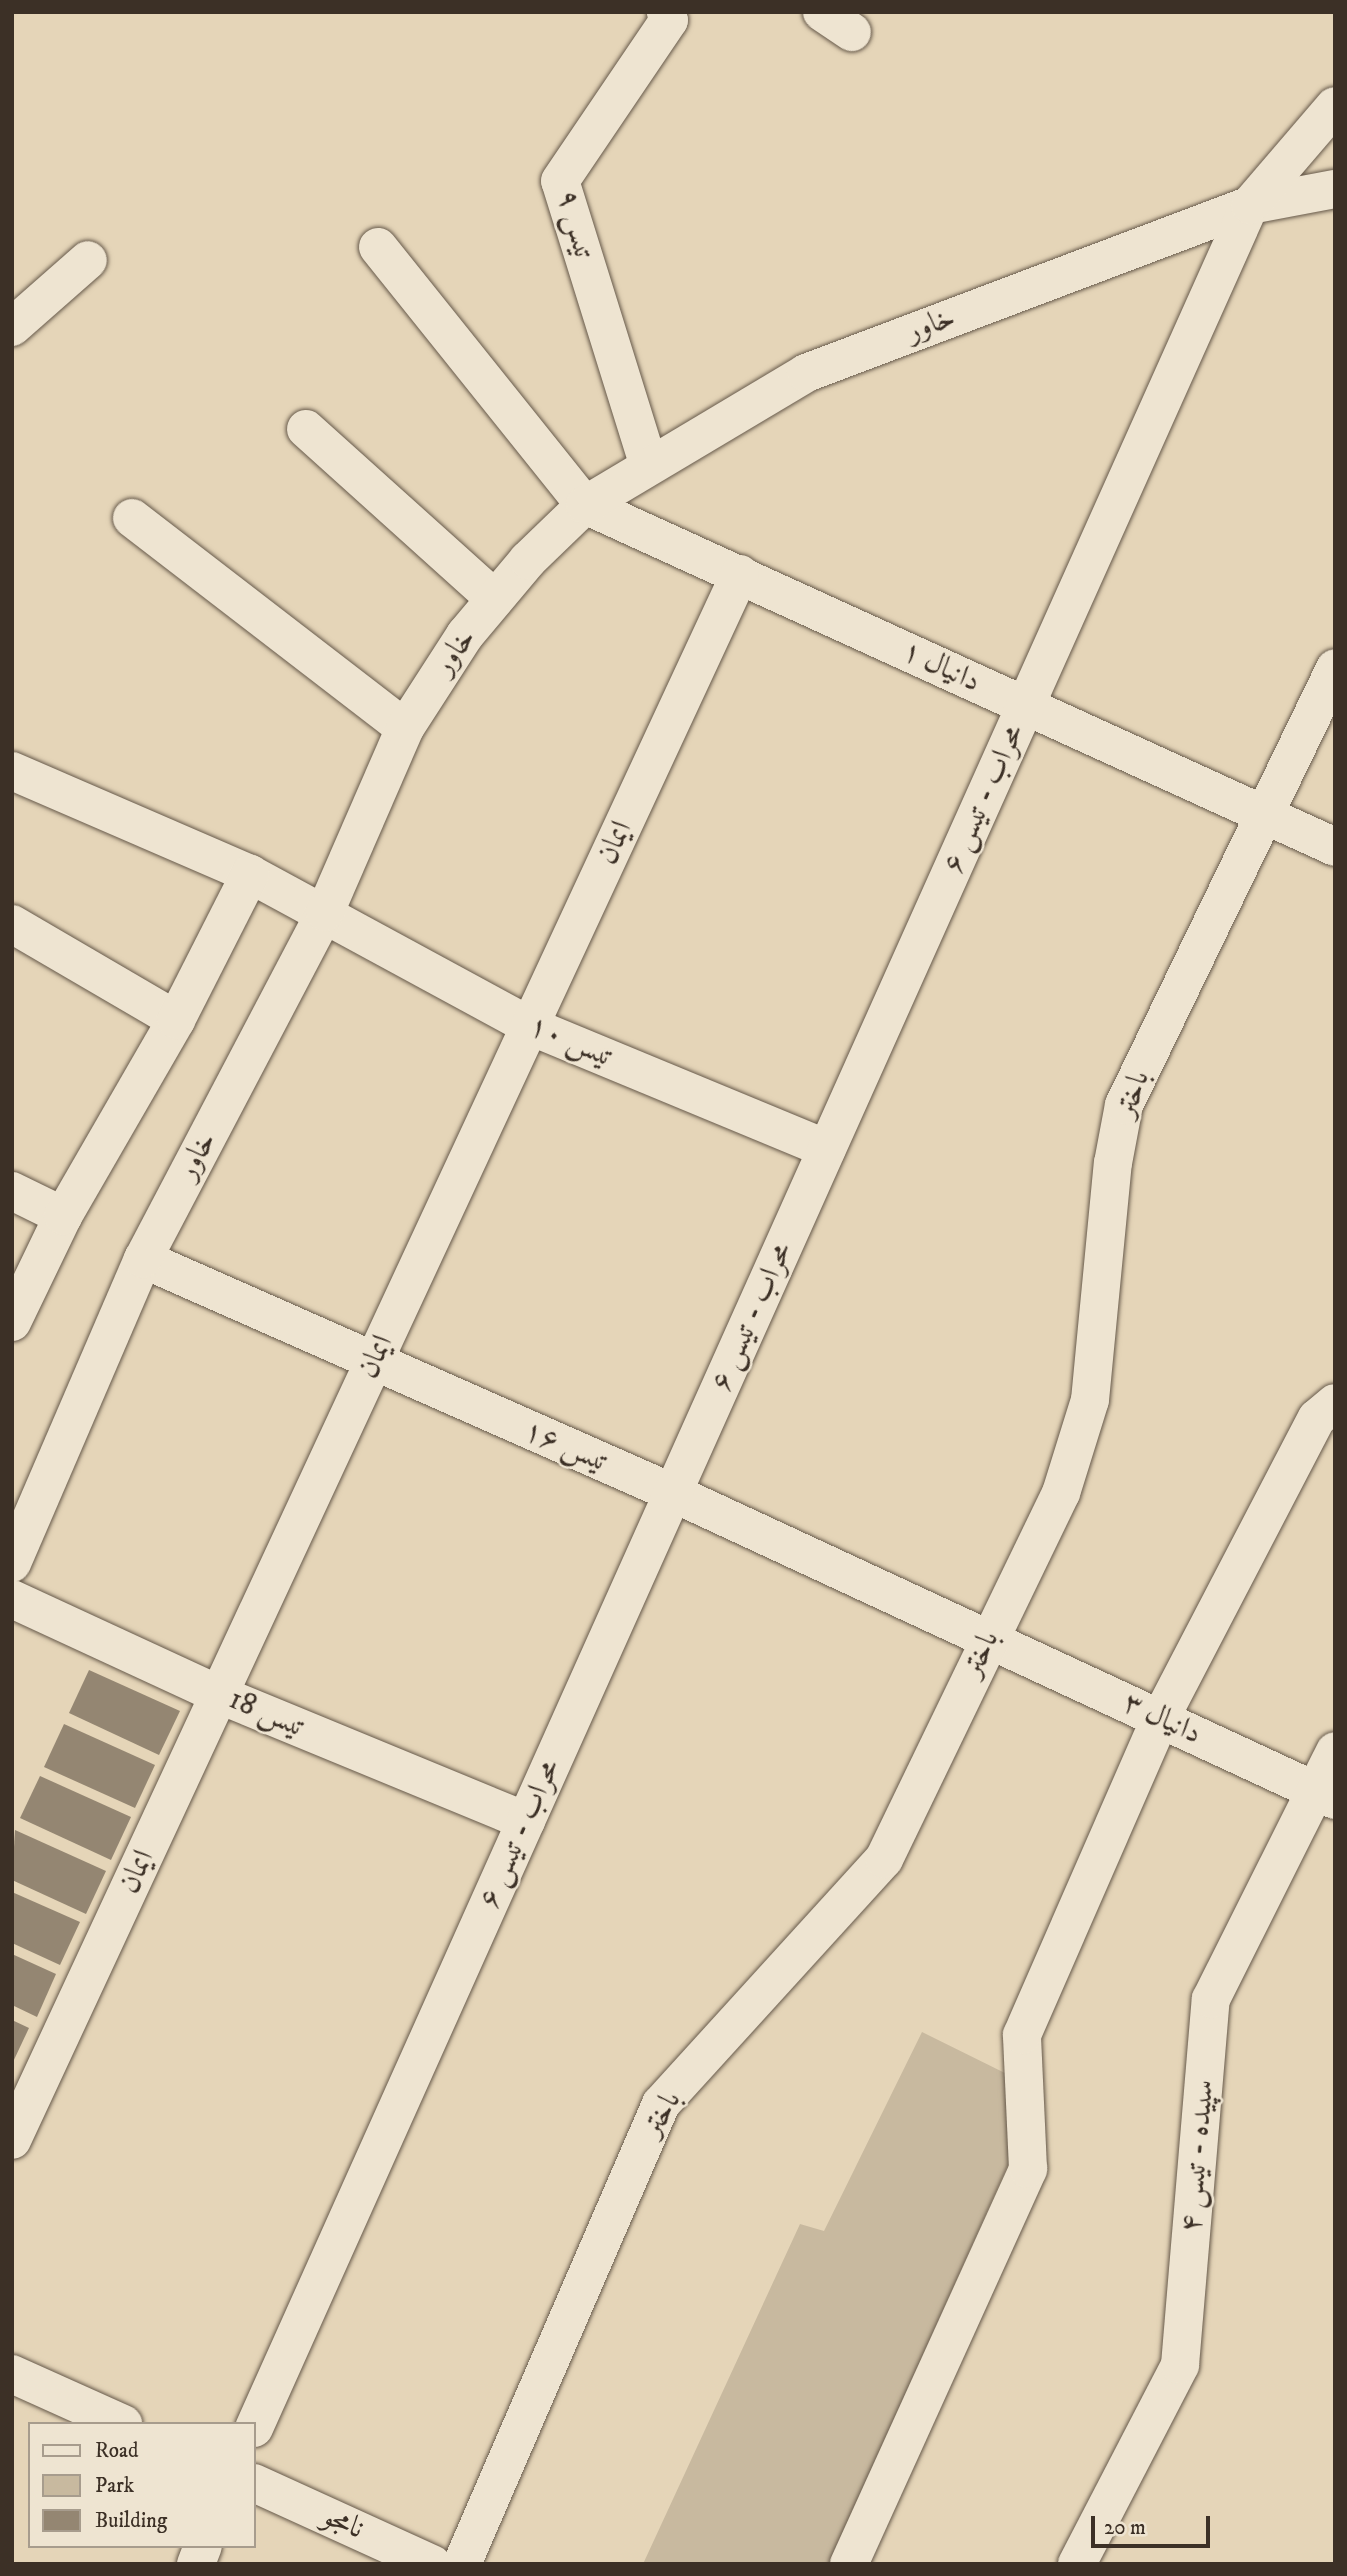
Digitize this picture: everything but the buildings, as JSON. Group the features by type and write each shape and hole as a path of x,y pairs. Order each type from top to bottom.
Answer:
{"street":[{"name":"تیس ۹","path":"648,463 560,181 673,15"},
{"path":"1250,205 1335,106"},
{"name":"خاور","path":"12,1563 143,1259 325,912 405,728 495,599 585,505 648,463 806,373 1250,205 1335,189"},
{"name":"محراب - تیس ۶","path":"256,2424 1250,205"},
{"path":"378,247 585,505"},
{"path":"12,327 88,260"},
{"path":"306,429 495,599"},
{"name":"دانیال ۱","path":"585,505 1335,847"},
{"path":"132,518 405,728"},
{"name":"ایمان","path":"12,2140 740,574"},
{"name":"باختر","path":"462,2564 661,2104 884,1859 1060,1493 1090,1400 1113,1163 1124,1105 1335,668"},
{"name":"تیس ۱۰","path":"12,771 250,874 325,912 530,1026 827,1149"},
{"path":"12,1322 63,1216 176,1020 250,874"},
{"path":"12,924 176,1020"},
{"path":"12,1191 63,1216"},
{"name":"تیس ۱۶","path":"143,1259 373,1364 673,1493 989,1637"},
{"path":"849,2564 1028,2169 1022,2035 1160,1718 1317,1418 1335,1403"},
{"name":"تیس 18","path":"12,1599 220,1695 526,1821"},
{"name":"دانیال ۳","path":"989,1637 1325,1795"},
{"name":"سپیده - تیس ۴","path":"1077,2564 1181,2365 1211,2000 1325,1795 1335,1751"},
{"path":"12,2374 119,2422"},
{"name":"نامجو","path":"256,2484 432,2564"}],"green space":[{"path":"922,2032 1041,2091 829,2564 643,2564 800,2224 824,2231"}]}
